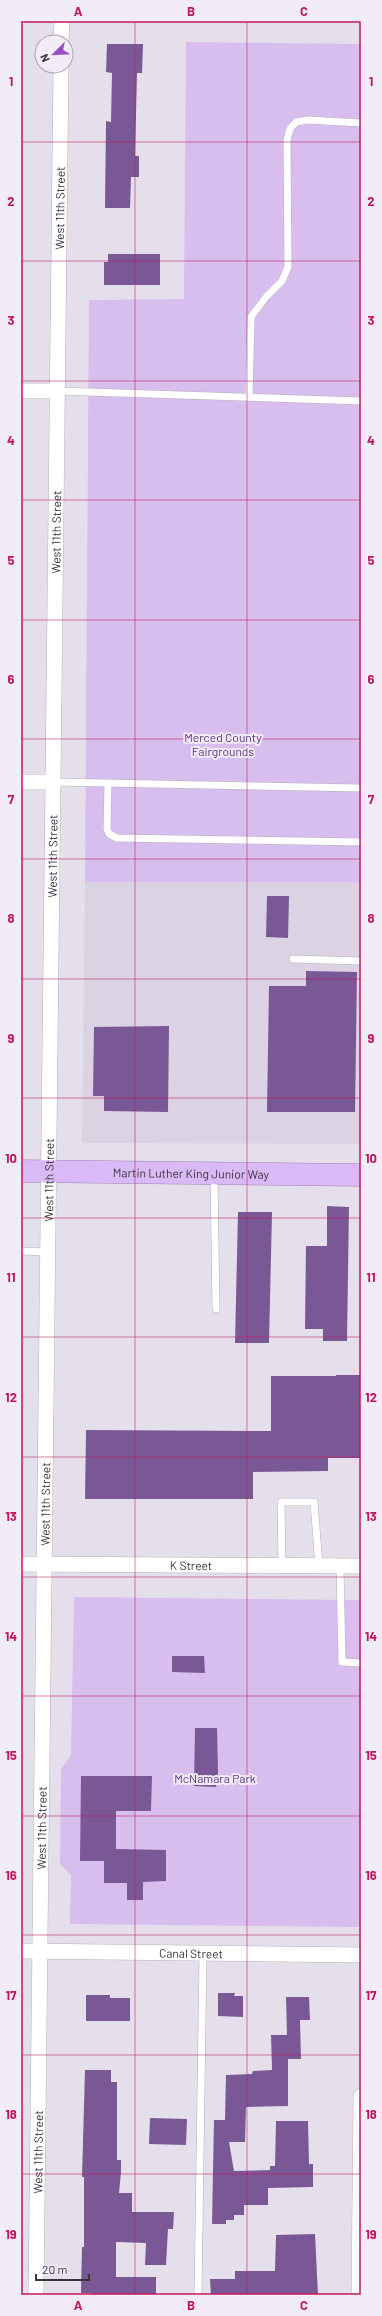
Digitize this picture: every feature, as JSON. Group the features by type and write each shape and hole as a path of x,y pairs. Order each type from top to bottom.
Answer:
{"highway":[{"name":"Martin Luther King Junior Way","path":"21,1171 361,1175"}],"street":[{"path":"62,21 62,34"},
{"name":"West 11th Street","path":"36,2295 41,1951 46,1252 54,782 61,74"},
{"path":"21,391 58,391"},
{"path":"21,782 54,782"},
{"name":"K Street","path":"21,1564 361,1566"},
{"name":"Canal Street","path":"21,1951 361,1955"},
{"path":"359,2295 361,2096"}],"lane":[{"path":"249,397 251,317 266,297 282,281 288,268 287,140 290,129 296,122 308,120 361,123"},
{"path":"58,391 361,401"},
{"path":"54,782 361,788"},
{"path":"108,784 107,828 109,834 117,838 361,842"},
{"path":"293,959 361,960"},
{"path":"214,1173 216,1309"},
{"path":"21,1251 46,1252"},
{"path":"282,1566 281,1502 314,1502 319,1566"},
{"path":"340,1566 342,1662 361,1663"},
{"path":"198,2295 204,1953"}],"shaded area":[{"path":"85,882 361,882 361,1144 82,1143"}],"green space":[{"name":"Merced County Fairgrounds","path":"186,42 361,44 361,882 85,882 89,300 184,299"},
{"name":"McNamara Park","path":"74,1597 361,1600 361,1927 70,1924 71,1875 60,1864 61,1769 71,1755"}],"building":[{"path":"107,44 143,44 142,73 137,73 135,156 139,156 139,177 131,177 130,208 105,208 106,121 111,122 112,73 106,72"},
{"path":"108,254 160,254 160,285 104,285 104,262 108,262"},
{"path":"267,896 289,896 288,938 266,937"},
{"path":"306,971 357,972 355,1112 267,1112 269,986 306,986"},
{"path":"169,1026 168,1112 104,1111 104,1096 93,1096 94,1027"},
{"path":"327,1206 349,1207 347,1341 323,1341 323,1329 305,1329 306,1246 327,1246"},
{"path":"238,1212 272,1212 269,1343 235,1343"},
{"path":"361,1375 360,1458 328,1458 328,1471 253,1472 253,1499 85,1499 86,1430 271,1431 271,1376"},
{"path":"172,1656 204,1656 205,1673 172,1672"},
{"path":"195,1728 217,1728 218,1772 216,1787 194,1786"},
{"path":"81,1776 152,1776 151,1811 116,1811 116,1849 166,1850 166,1881 143,1882 143,1900 127,1900 127,1883 104,1883 104,1861 80,1861"},
{"path":"218,1993 235,1993 234,1996 243,1996 243,2017 218,2016"},
{"path":"86,1995 110,1995 110,1998 130,1998 130,2021 86,2021"},
{"path":"286,1997 309,1997 310,2020 300,2020 301,2059 288,2059 288,2106 246,2107 245,2142 229,2142 234,2171 270,2170 270,2166 275,2166 276,2121 308,2121 309,2164 313,2164 313,2187 268,2188 268,2205 244,2205 244,2215 234,2215 234,2220 226,2220 226,2224 212,2224 214,2120 225,2120 226,2075 252,2074 253,2071 272,2070 271,2035 287,2035"},
{"path":"85,2070 111,2070 111,2082 117,2082 117,2160 121,2160 119,2193 132,2193 132,2212 174,2212 173,2229 168,2229 166,2265 145,2265 146,2243 116,2242 116,2277 156,2277 156,2295 90,2295 90,2293 81,2293 82,2247 84,2247 84,2177 82,2177"},
{"path":"150,2118 187,2119 186,2145 149,2144"},
{"path":"315,2234 318,2295 211,2295 210,2279 235,2279 235,2271 275,2271 276,2235"}]}
